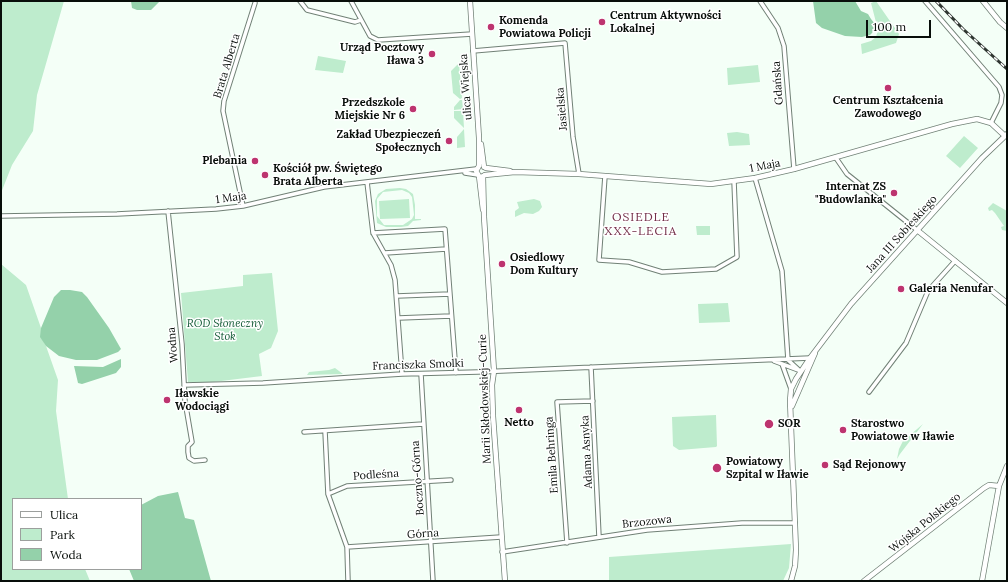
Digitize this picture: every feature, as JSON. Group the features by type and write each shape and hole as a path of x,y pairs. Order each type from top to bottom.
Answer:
{"street":[{"path":"300,1 307,10 355,22 361,20"},
{"path":"351,1 370,36 378,40 472,34"},
{"name":"ulica Wiejska","path":"470,1 481,168"},
{"name":"Gdańska","path":"760,1 778,28 784,46 794,169"},
{"path":"925,1 999,87 1002,95 1001,103 991,123 1006,135"},
{"path":"983,1 1000,22 1007,28"},
{"name":"Brata Alberta","path":"243,206 223,111 255,3"},
{"name":"Jasielska","path":"473,51 565,43 573,137 579,174"},
{"name":"1 Maja","path":"1,216 168,211 243,206 324,187 462,172 481,168 515,172 579,174 701,184 734,181 794,169 967,120 977,119 991,123"},
{"name":"Jana III Sobieskiego","path":"803,373 810,358 851,304 982,158 1006,135"},
{"path":"836,158 847,174 1007,303"},
{"path":"481,168 481,176"},
{"path":"481,168 481,176"},
{"name":"1 Maja","path":"462,172 481,176 515,172"},
{"name":"Marii Skłodowskiej-Curie","path":"481,176 480,202 484,217 494,371 492,385 493,416 504,581"},
{"path":"605,176 599,260 629,262 662,272 716,269 737,257 734,181"},
{"path":"755,178 782,270 788,360 803,373"},
{"path":"367,182 373,233 385,253 394,273 402,374"},
{"name":"Wodna","path":"168,211 182,344 184,385 192,442 188,446 189,458 194,461 205,460"},
{"path":"373,233 445,229 456,373"},
{"path":"385,253 446,249"},
{"path":"869,392 906,343 928,291 955,261"},
{"path":"397,296 450,294"},
{"path":"398,318 451,316"},
{"name":"Jana III Sobieskiego","path":"803,373 816,351"},
{"name":"Franciszka Smolki","path":"184,385 263,383 402,374 788,360 797,357 810,358"},
{"name":"Franciszka Smolki","path":"772,360 803,373"},
{"path":"782,364 792,389 791,407 796,558 791,581"},
{"name":"Adama Asnyka","path":"591,367 599,537"},
{"path":"792,389 803,373"},
{"path":"791,407 803,373"},
{"name":"Boczno-Górna","path":"421,374 433,581"},
{"name":"Emila Behringa","path":"567,543 557,402 593,401"},
{"path":"304,432 423,424"},
{"path":"325,431 328,494 347,548 348,581"},
{"path":"982,581 1000,486 1007,466"},
{"name":"Podleśna","path":"328,494 347,486 451,480"},
{"name":"Wojska Polskiego","path":"864,581 984,488 989,485 1000,486"},
{"name":"Brzozowa","path":"502,552 647,530 742,523 796,523"},
{"name":"Górna","path":"347,548 501,537"}],"green space":[{"path":"1,1 64,1 37,95 33,131 12,165 1,193"},
{"path":"876,1 899,34 896,43 862,54 861,44 871,41 876,37 878,30 871,3"},
{"path":"318,56 346,61 343,73 315,70"},
{"path":"458,64 462,98 460,99 453,93 451,71"},
{"path":"758,65 760,82 728,85 727,68"},
{"path":"460,100 462,100 463,109 454,110 454,107"},
{"path":"454,111 463,111 464,128 454,118"},
{"path":"464,129 465,147 457,148 457,137"},
{"path":"737,132 749,134 750,145 729,146 727,133"},
{"path":"964,136 978,148 960,168 946,156"},
{"path":"386,189 406,189 413,194 415,219 421,220 413,221 408,226 401,227 386,227 377,223 375,201 378,194","holes":["402,190 409,193 412,197 414,215 412,219 403,225 384,225 377,216 377,199 383,192"]},
{"path":"409,199 410,218 380,219 379,201"},
{"path":"534,199 540,201 542,207 539,211 533,214 524,213 515,217 515,211 519,208 517,202"},
{"path":"993,203 1007,211 1007,231 1002,230 1001,227 1004,226 995,213 992,210 989,211 988,208"},
{"path":"696,226 710,226 710,235 697,235"},
{"path":"1,264 26,285 41,328 41,337 46,346 58,380 56,411 68,498 12,498 12,570 85,570 90,581 1,581"},
{"name":"ROD Słoneczny Stok","path":"272,273 278,331 271,348 259,354 262,376 213,382 188,382 181,293 243,286 243,275"},
{"path":"728,303 730,322 699,323 698,304"},
{"path":"335,368 343,374 307,375 309,372"},
{"path":"716,415 716,447 679,450 673,446 672,417"},
{"path":"923,424 897,459 899,449 903,441"},
{"path":"791,544 789,568 783,581 609,581 609,557"}],"water":[{"path":"131,1 160,1 151,10 137,10 132,8"},
{"path":"813,1 855,1 861,11 868,14 875,24 874,31 870,35 862,37 845,36 822,28 816,23"},
{"path":"61,290 82,292 87,297 109,328 121,349 118,352 97,360 76,360 59,356 46,346 40,337 41,328 54,297"},
{"path":"121,359 121,367 116,373 82,384 78,383 74,366 103,367"},
{"path":"178,492 185,518 194,520 211,581 134,581 129,570 142,570 142,504 158,496"}],"railway":[{"path":"936,1 963,29 1007,69"}],"place":[{"name":"Centrum Aktywności Lokalnej","path":"602,22"},
{"name":"Komenda Powiatowa Policji","path":"491,27"},
{"name":"Urząd Pocztowy Iława 3","path":"432,54"},
{"name":"Centrum Kształcenia Zawodowego","path":"888,88"},
{"name":"Przedszkole Miejskie Nr 6","path":"413,109"},
{"name":"Zakład Ubezpieczeń Społecznych","path":"449,141"},
{"name":"Plebania","path":"255,161"},
{"name":"Kościół pw. Świętego Brata Alberta","path":"265,175"},
{"name":"Internat ZS \"Budowlanka\"","path":"894,193"},
{"name":"Osiedlowy Dom Kultury","path":"502,264"},
{"name":"Galeria Nenufar","path":"901,289"},
{"name":"Iławskie Wodociągi","path":"167,400"},
{"name":"Netto","path":"519,410"},
{"name":"SOR","path":"769,424"},
{"name":"Starostwo Powiatowe w Iławie","path":"843,430"},
{"name":"Sąd Rejonowy","path":"825,465"},
{"name":"Powiatowy Szpital w Iławie","path":"717,468"}],"district":[{"name":"OSIEDLE XXX-LECIA","path":"641,225"}]}
